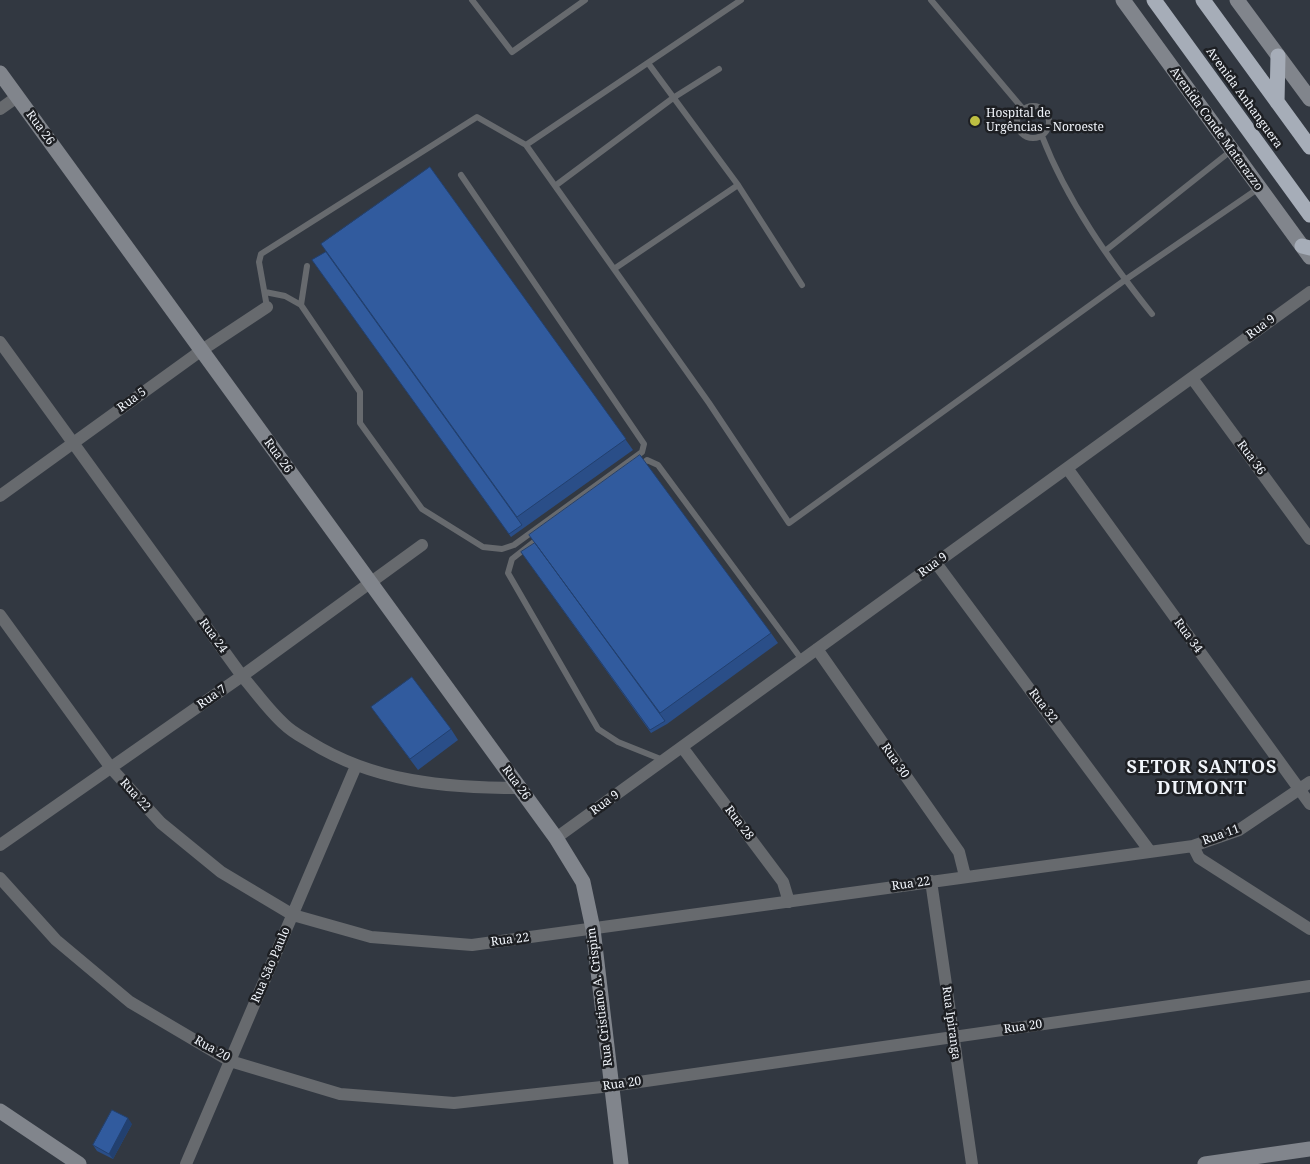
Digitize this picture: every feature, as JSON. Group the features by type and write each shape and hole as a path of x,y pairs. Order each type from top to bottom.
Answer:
{"highway":[{"name":"Avenida Anhanguera","path":"1154,0 1310,215"},
{"name":"Avenida Anhanguera","path":"1203,0 1310,147"},
{"path":"1277,102 1278,56"}],"street":[{"name":"Avenida Conde Matarazzo","path":"1123,0 1259,188 1307,250"},
{"path":"1238,0 1310,99"},
{"name":"Rua 26","path":"0,73 556,838"},
{"path":"0,109 17,97"},
{"name":"Rua 9","path":"556,838 1310,292"},
{"name":"Rua 5","path":"0,496 202,350 267,307"},
{"name":"Rua 24","path":"0,342 242,676 285,726 324,751 356,766 398,779 469,788 520,788"},
{"name":"Rua 36","path":"1192,378 1310,539"},
{"name":"Rua 34","path":"1067,468 1310,804"},
{"name":"Rua 7","path":"0,845 242,676 422,545"},
{"name":"Rua 32","path":"936,563 1150,850"},
{"name":"Rua 22","path":"0,615 111,768 160,824 221,872 293,915 371,937 472,945 593,930 1150,850"},
{"name":"Rua 30","path":"817,649 959,852 965,876"},
{"name":"Rua 28","path":"682,747 783,882 789,902"},
{"name":"Rua São Paulo","path":"186,1164 356,766"},
{"name":"Rua 11","path":"1150,850 1193,846 1239,830 1310,782"},
{"name":"Rua Cristiano A. Crispim","path":"556,838 582,882 593,930 621,1164"},
{"path":"1193,846 1199,858 1310,929"},
{"name":"Rua 20","path":"0,878 56,940 130,1002 230,1061 340,1094 454,1103 611,1086 1310,986"},
{"name":"Rua Ipiranga","path":"931,881 972,1164"},
{"path":"0,1111 79,1164"},
{"path":"1205,1164 1310,1149"}],"lane":[{"path":"472,0 512,52 585,0"},
{"path":"526,145 741,0"},
{"path":"931,0 1023,109"},
{"path":"648,63 738,186 802,284"},
{"path":"555,186 673,98 718,69"},
{"path":"1034,106 1044,110 1048,115 1049,126 1042,136 1027,137 1019,129 1017,118 1023,109 1034,106"},
{"path":"267,307 259,262 261,254 477,117 526,145 709,403 789,524 1125,280 1259,188"},
{"path":"1042,136 1052,160 1104,251 1152,314"},
{"path":"1104,251 1232,150"},
{"path":"265,292 285,296 301,305 360,392 360,423 422,509 483,547 502,548 514,545 642,452 644,444 461,175"},
{"path":"614,269 738,186"},
{"path":"301,305 307,266"},
{"path":"632,471 647,460 658,465 802,660"},
{"path":"546,533 512,559 508,573 598,729 618,742 663,760"}],"building":[{"path":"430,167 626,439 517,517 321,244"},
{"path":"326,252 522,525 509,534 312,260"},
{"path":"640,455 771,633 660,713 529,535"},
{"path":"535,543 665,721 650,730 521,552"},
{"path":"412,677 451,729 410,759 371,707"},
{"path":"112,1110 128,1118 109,1154 93,1145"}],"place":[{"name":"Hospital de Urgências - Noroeste","path":"975,121"}],"district":[{"name":"SETOR SANTOS DUMONT","path":"1202,778"}]}
